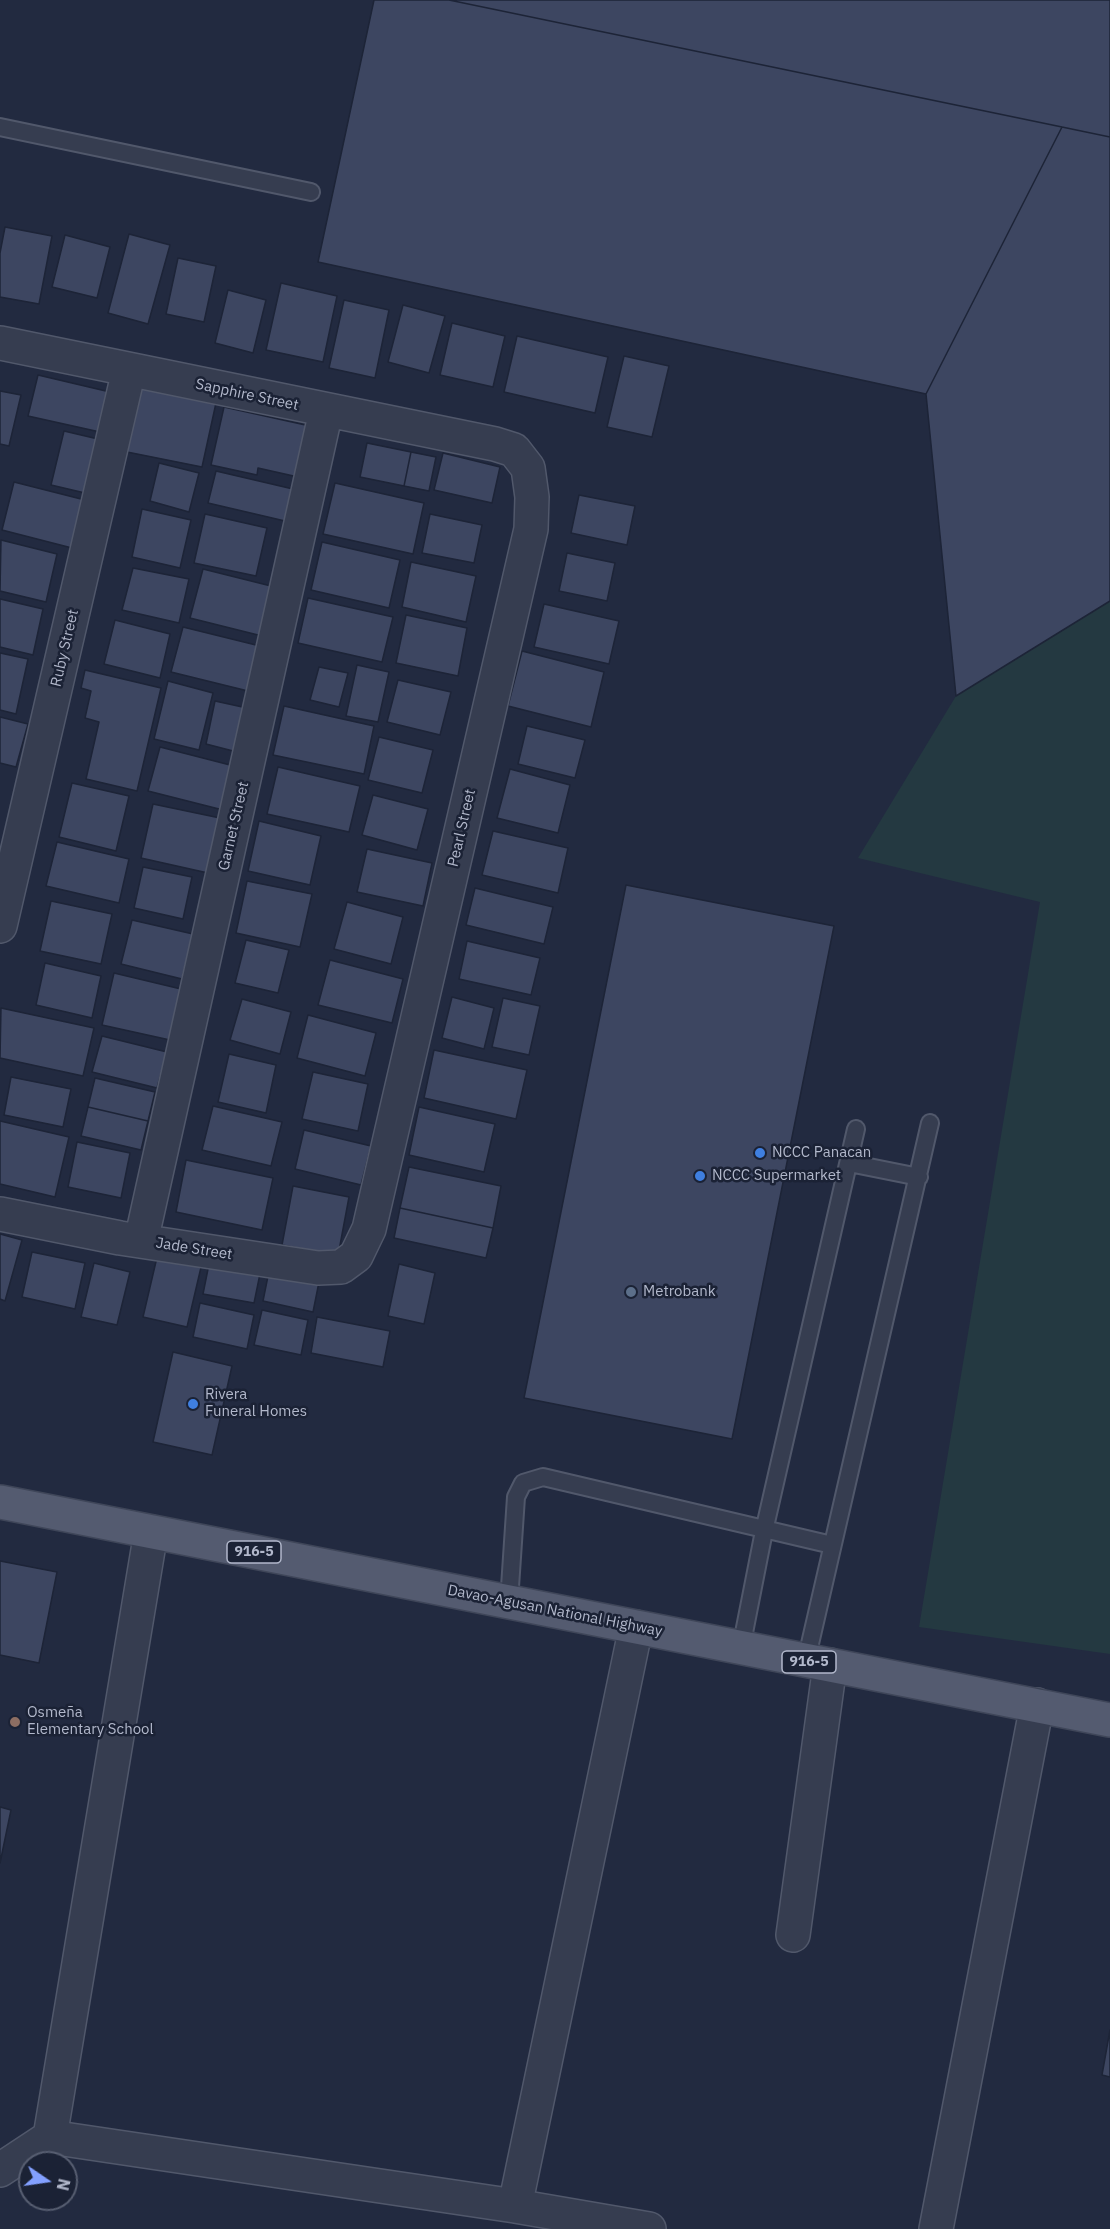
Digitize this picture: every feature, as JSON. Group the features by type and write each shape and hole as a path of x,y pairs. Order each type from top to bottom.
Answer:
{"main road":[{"name":"Davao-Agusan National Highway","path":"0,1502 1110,1720"}],"street":[{"name":"Sapphire Street","path":"0,343 495,444"},
{"name":"Ruby Street","path":"0,926 129,370"},
{"name":"Garnet Street","path":"141,1241 326,411"},
{"name":"Pearl Street","path":"369,1229 531,529 532,497 528,468 514,450 495,444"},
{"name":"Jade Street","path":"0,1214 141,1241 318,1268 341,1267 356,1257 369,1229"},
{"path":"50,2137 151,1532"},
{"path":"515,2206 636,1627"},
{"path":"794,1935 818,1663"},
{"path":"936,2229 1037,1705"},
{"path":"0,2170 50,2137 515,2206 649,2229"}],"lane":[{"path":"0,127 311,192"},
{"path":"818,1663 832,1545 930,1123"},
{"path":"741,1648 764,1531 856,1129"},
{"path":"849,1163 919,1177"},
{"path":"509,1602 516,1497 523,1482 543,1477 764,1531 832,1545"}],"shaded area":[{"path":"1110,601 1110,1654 919,1627 1040,902 858,858 956,696"}],"building":[{"path":"374,0 449,0 1062,127 926,394 318,262"},
{"path":"449,0 1110,0 1110,137 1062,127"},
{"path":"1062,127 1110,137 1110,601 956,696 926,394"},
{"path":"5,227 52,236 39,304 0,297 0,253"},
{"path":"129,234 170,245 148,324 108,313"},
{"path":"65,235 110,247 97,298 52,287"},
{"path":"178,258 216,266 204,322 166,314"},
{"path":"281,283 337,296 323,362 266,350"},
{"path":"228,290 266,300 253,353 215,343"},
{"path":"344,300 389,310 375,378 329,368"},
{"path":"403,305 445,316 429,373 388,362"},
{"path":"452,323 505,336 493,387 440,375"},
{"path":"517,336 608,357 595,413 504,392"},
{"path":"624,356 669,366 652,437 607,427"},
{"path":"38,375 110,392 100,432 28,416"},
{"path":"140,387 216,403 202,467 127,452"},
{"path":"0,391 21,395 9,446 0,444"},
{"path":"224,407 310,426 298,477 258,468 257,475 211,465"},
{"path":"64,431 98,439 85,493 51,485"},
{"path":"367,443 411,452 404,486 360,477"},
{"path":"411,452 436,457 429,491 404,486"},
{"path":"443,453 500,467 492,503 434,490"},
{"path":"159,463 199,473 189,512 150,501"},
{"path":"216,471 293,489 285,521 208,503"},
{"path":"14,482 85,500 72,548 2,530"},
{"path":"335,483 424,503 413,554 323,534"},
{"path":"579,495 635,506 627,545 571,533"},
{"path":"142,509 191,520 180,568 132,557"},
{"path":"205,514 267,528 256,576 194,563"},
{"path":"430,514 482,525 474,563 422,553"},
{"path":"1,540 57,554 46,602 0,591"},
{"path":"322,542 400,560 389,608 311,590"},
{"path":"567,553 615,563 607,601 559,591"},
{"path":"411,562 476,576 466,622 402,607"},
{"path":"133,568 189,579 179,623 122,610"},
{"path":"203,569 279,588 266,637 190,618"},
{"path":"308,598 393,617 382,662 298,643"},
{"path":"0,599 43,609 33,655 0,647"},
{"path":"544,604 619,621 609,664 534,647"},
{"path":"406,615 467,628 458,676 396,663"},
{"path":"115,620 170,634 160,678 104,664"},
{"path":"183,627 260,646 248,691 171,672"},
{"path":"522,651 604,672 591,727 508,706"},
{"path":"0,653 28,659 16,714 0,710"},
{"path":"357,665 389,672 378,722 346,716"},
{"path":"319,667 348,673 339,707 310,700"},
{"path":"85,670 161,688 137,791 86,779 99,722 85,718 91,691 81,688"},
{"path":"398,680 451,692 440,735 387,722"},
{"path":"168,681 213,693 199,750 154,739"},
{"path":"215,701 247,708 237,752 206,744"},
{"path":"284,706 374,726 364,774 273,755"},
{"path":"0,717 28,724 16,767 0,763"},
{"path":"527,726 585,740 575,778 518,764"},
{"path":"379,737 433,750 422,793 368,780"},
{"path":"160,747 234,766 223,810 148,791"},
{"path":"278,767 360,786 349,832 267,814"},
{"path":"510,769 570,785 558,833 497,818"},
{"path":"72,783 129,796 116,851 59,837"},
{"path":"373,795 428,809 417,850 362,835"},
{"path":"153,804 220,818 208,873 141,858"},
{"path":"259,821 321,836 310,885 248,871"},
{"path":"493,831 568,848 558,893 482,875"},
{"path":"57,842 129,859 119,903 46,886"},
{"path":"367,849 432,863 423,906 357,892"},
{"path":"143,867 192,877 183,919 134,908"},
{"path":"247,881 312,894 300,947 236,933"},
{"path":"626,885 834,926 732,1439 524,1398"},
{"path":"475,888 553,907 544,944 466,925"},
{"path":"51,901 112,914 101,964 40,951"},
{"path":"347,902 403,917 391,964 334,949"},
{"path":"132,920 193,934 182,979 121,964"},
{"path":"246,940 289,950 278,993 235,983"},
{"path":"467,941 540,958 531,995 459,979"},
{"path":"330,960 403,979 392,1023 318,1005"},
{"path":"45,963 101,976 92,1018 36,1005"},
{"path":"114,973 181,989 170,1040 102,1025"},
{"path":"452,997 494,1008 484,1049 442,1038"},
{"path":"503,998 540,1006 529,1055 492,1047"},
{"path":"242,999 291,1012 280,1054 230,1040"},
{"path":"1,1008 94,1028 83,1076 0,1058"},
{"path":"308,1015 376,1033 365,1076 297,1058"},
{"path":"102,1036 167,1052 157,1088 92,1072"},
{"path":"434,1050 527,1070 516,1119 424,1098"},
{"path":"229,1054 276,1065 266,1113 218,1102"},
{"path":"313,1072 368,1084 358,1131 302,1119"},
{"path":"11,1077 71,1089 63,1127 4,1115"},
{"path":"95,1078 155,1092 148,1121 88,1107"},
{"path":"213,1106 282,1122 271,1166 202,1150"},
{"path":"88,1107 148,1121 141,1150 81,1136"},
{"path":"419,1107 495,1124 484,1172 409,1155"},
{"path":"0,1121 69,1137 55,1197 0,1184"},
{"path":"304,1130 371,1146 361,1185 295,1169"},
{"path":"77,1142 130,1153 121,1198 68,1187"},
{"path":"186,1160 273,1178 262,1230 176,1212"},
{"path":"409,1167 501,1186 493,1228 400,1208"},
{"path":"293,1186 349,1197 338,1256 282,1245"},
{"path":"400,1208 493,1228 486,1258 394,1238"},
{"path":"0,1234 22,1240 5,1301 0,1299"},
{"path":"32,1252 85,1263 75,1309 22,1297"},
{"path":"158,1253 202,1263 187,1327 143,1317"},
{"path":"210,1259 261,1269 254,1303 203,1294"},
{"path":"94,1263 130,1272 117,1325 81,1317"},
{"path":"399,1264 435,1273 424,1324 388,1316"},
{"path":"269,1271 319,1282 313,1312 263,1301"},
{"path":"200,1303 254,1315 247,1349 193,1337"},
{"path":"262,1310 308,1320 301,1355 254,1345"},
{"path":"317,1317 390,1331 383,1367 311,1353"},
{"name":"Rivera Funeral Homes","path":"173,1352 232,1366 212,1455 153,1442"},
{"path":"0,1561 57,1572 39,1663 0,1655"},
{"path":"0,1807 11,1810 0,1863"},
{"path":"1110,2030 1110,2077 1102,2075"}],"place":[{"name":"NCCC Panacan","path":"760,1153"},
{"name":"NCCC Supermarket","path":"700,1176"},
{"name":"Metrobank","path":"631,1292"},
{"name":"Rivera Funeral Homes","path":"193,1404"},
{"name":"Osmeña Elementary School","path":"15,1722"}]}
